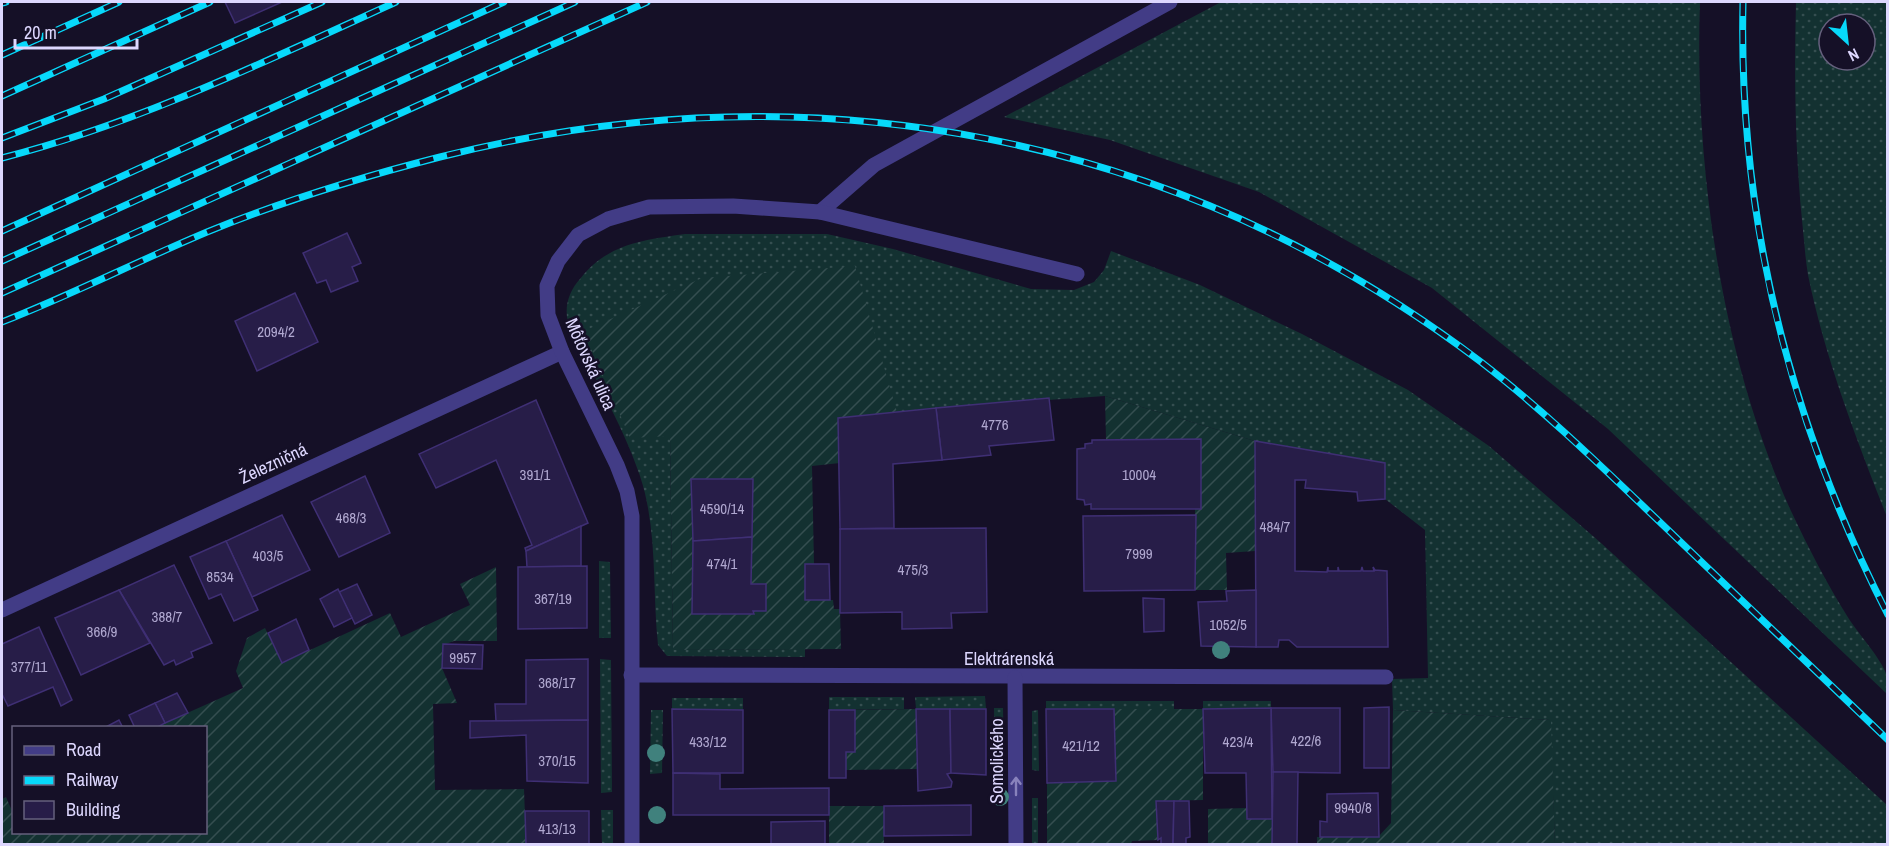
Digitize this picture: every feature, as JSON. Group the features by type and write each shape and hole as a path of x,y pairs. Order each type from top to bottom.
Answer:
{"street":[{"path":"819,212 874,165 1170,2"},
{"name":"Môťovská ulica","path":"632,844 632,516 627,491 562,352 548,315 547,286 558,261 578,234 608,219 649,207 733,206 819,212 1077,274"},
{"name":"Železničná","path":"2,610 562,352"},
{"name":"Elektrárenská","path":"631,675 1015,678 1386,677"},
{"name":"Somolického","path":"1015,678 1016,844"}],"green space":[{"path":"1221,2 1700,2 1699,65 1708,196 1717,262 1730,327 1747,391 1767,453 1791,511 1841,606 1884,669 1888,680 1887,694 1608,429 1432,288 1259,192 1110,140 1004,117"},
{"path":"1796,2 1887,2 1887,517 1832,367 1808,275 1798,166"},
{"path":"685,234 827,234 893,249 1031,289 1074,290 1094,282 1104,270 1111,251 1200,285 1302,334 1408,390 1489,446 1601,543 1887,805 1887,844 1555,844 1550,720 1393,710 1392,679 1428,678 1425,530 1385,499 1385,463 1255,441 1105,396 936,408 670,435 673,650 805,649 805,657 667,656 658,645 652,538 646,496 633,456 568,322 567,311 568,299 576,284 602,258 640,242"},
{"path":"855,266 897,412 840,463 812,466 814,564 805,564 805,600 833,600 834,609 840,609 841,649 673,650 670,436 630,438 584,331 702,278"},
{"path":"1105,396 1255,441 1255,551 1226,553 1227,590 1195,590 1195,509 1201,509 1201,439 1106,440"},
{"path":"599,561 610,562 611,638 599,638"},
{"path":"496,567 497,641 454,641 443,645 442,668 457,703 433,704 435,790 524,789 526,844 2,844 2,799 6,797 12,811 12,834 207,834 207,726 158,726 243,688 236,671 247,638 265,628 282,663 390,613 401,637 470,605 460,584"},
{"path":"600,659 611,660 612,792 601,793"},
{"path":"985,696 986,709 916,709 915,697"},
{"path":"829,697 904,697 904,709 829,710"},
{"path":"672,698 743,698 743,710 672,709"},
{"path":"1046,701 1174,701 1174,709 1046,709"},
{"path":"1203,701 1271,701 1271,708 1203,709"},
{"path":"994,708 1003,708 1004,774 995,774"},
{"path":"916,709 917,769 846,770 846,752 855,752 855,710"},
{"path":"1114,709 1203,709 1203,800 1157,801 1158,840 1132,841 1131,844 1047,844 1047,783 1116,780"},
{"path":"651,710 663,710 662,773 650,774"},
{"path":"1038,710 1039,771 1032,770 1032,711"},
{"path":"1393,710 1551,720 1555,844 1317,844 1317,837 1378,837 1391,823"},
{"path":"1032,798 1038,798 1038,844 1032,844"},
{"path":"829,806 884,806 884,844 829,844"},
{"path":"1247,808 1247,819 1272,819 1272,844 1208,844 1208,809"},
{"path":"601,810 613,810 613,844 602,844"}],"building":[{"path":"225,2 282,2 235,23"},
{"path":"347,233 361,263 352,267 358,281 331,292 326,280 317,283 303,253"},
{"path":"295,293 318,342 257,371 235,321"},
{"path":"1049,398 1054,440 989,446 991,455 942,460 936,408"},
{"path":"536,400 588,523 526,551 525,548 532,545 496,460 436,488 419,454"},
{"path":"936,408 942,460 893,464 894,528 840,529 838,418"},
{"path":"1201,439 1201,509 1091,509 1091,504 1085,505 1084,500 1077,499 1077,449 1085,448 1085,444 1092,443 1092,440"},
{"path":"1255,441 1385,463 1385,499 1358,501 1357,492 1305,488 1306,480 1295,480 1295,571 1327,572 1328,567 1328,571 1338,571 1338,567 1339,571 1361,571 1362,567 1363,571 1374,571 1373,567 1375,570 1387,571 1388,647 1297,647 1289,640 1279,640 1278,647 1256,647"},
{"path":"365,476 390,533 339,557 311,502"},
{"path":"691,479 753,479 752,537 693,541"},
{"path":"282,515 310,570 252,597 226,541"},
{"path":"1196,515 1195,590 1084,591 1083,516"},
{"path":"581,526 581,566 527,567 526,551"},
{"path":"986,528 987,612 951,613 952,628 902,629 902,612 840,613 840,529"},
{"path":"752,537 751,584 766,584 766,611 753,611 754,614 692,614 693,541"},
{"path":"226,541 258,610 234,621 221,594 209,599 190,557"},
{"path":"805,564 829,564 830,600 805,600"},
{"path":"174,565 212,643 191,652 193,657 176,665 174,660 164,665 119,590"},
{"path":"587,566 587,628 518,629 518,567"},
{"path":"357,584 372,615 355,624 339,592"},
{"path":"338,589 352,618 334,627 320,599"},
{"path":"119,590 150,643 81,675 55,618"},
{"path":"1256,590 1256,647 1201,646 1198,602 1227,601 1226,591"},
{"path":"1143,598 1164,599 1164,631 1144,632"},
{"path":"296,619 309,650 282,663 268,633"},
{"path":"39,627 72,700 61,706 53,687 8,706 2,694 2,644"},
{"path":"443,644 483,645 482,669 442,668"},
{"path":"588,659 588,720 496,721 495,704 526,704 526,660"},
{"path":"177,693 188,713 165,723 155,703"},
{"path":"155,703 165,723 160,726 134,726 129,715"},
{"path":"1389,707 1389,768 1364,768 1364,708"},
{"path":"1271,708 1340,708 1340,773 1273,772"},
{"path":"1271,708 1272,819 1247,819 1246,773 1205,773 1203,709"},
{"path":"672,709 743,710 743,773 673,773"},
{"path":"916,709 950,709 951,773 947,774 952,782 951,787 918,791"},
{"path":"950,709 986,709 986,775 951,773"},
{"path":"1046,709 1114,709 1116,781 1047,783"},
{"path":"829,710 855,710 855,752 846,752 846,778 829,778"},
{"path":"119,720 122,726 108,726"},
{"path":"588,720 588,783 527,781 526,735 470,738 470,721"},
{"path":"1273,772 1298,772 1297,844 1272,844"},
{"path":"673,773 720,774 720,789 829,788 829,815 673,815"},
{"path":"1378,793 1379,837 1320,837 1320,821 1327,822 1327,794"},
{"path":"1156,801 1174,801 1173,844 1161,844 1161,838 1158,840"},
{"path":"1174,801 1189,801 1190,837 1186,838 1186,844 1173,844"},
{"path":"971,805 971,835 884,836 884,806"},
{"path":"525,811 589,811 589,844 526,844"},
{"path":"825,821 825,844 771,844 771,822"}],"railway":[{"path":"2,3 6,2"},
{"path":"2,55 119,2"},
{"path":"2,96 210,2"},
{"path":"2,138 104,99 322,2"},
{"path":"2,158 53,144 153,109 251,68 396,2"},
{"path":"2,231 504,2"},
{"path":"2,261 575,2"},
{"path":"2,293 647,2"},
{"path":"1743,2 1744,83 1750,162 1761,240 1776,317 1797,393 1823,468 1853,542 1888,615"},
{"path":"2,322 207,232 293,200 440,157 578,130 716,117 851,120 985,138 1115,172 1242,220 1364,283 1481,362 1552,421 1888,740"}]}
